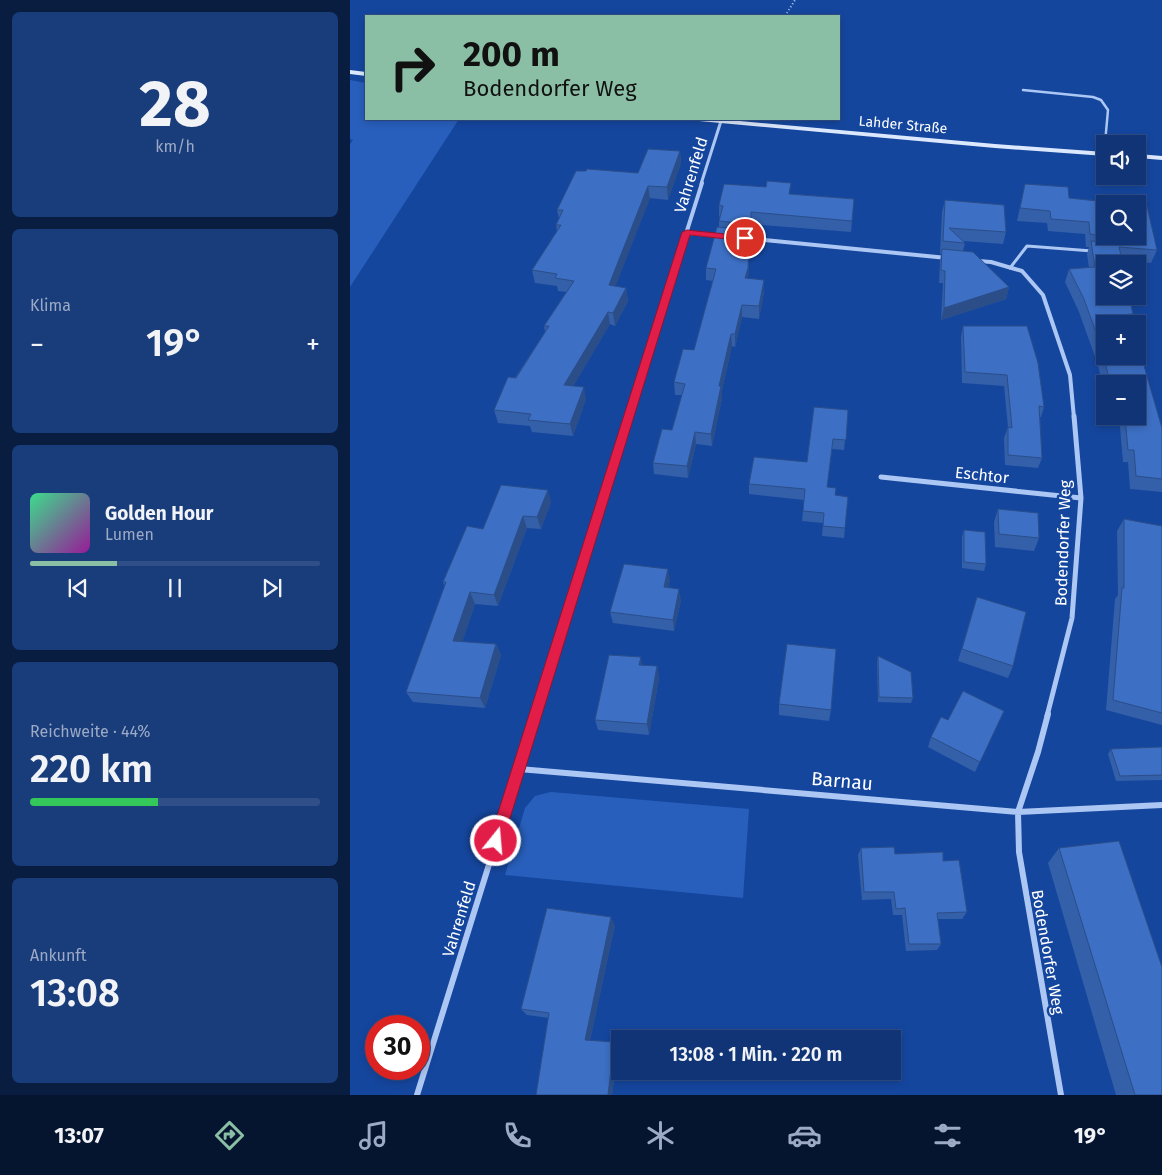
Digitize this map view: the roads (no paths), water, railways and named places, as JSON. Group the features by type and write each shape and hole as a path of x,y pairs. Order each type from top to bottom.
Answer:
{"street":[{"path":"350,72 365,74"},
{"name":"Lahder Straße","path":"710,120 1096,153"},
{"name":"Vahrenfeld","path":"417,1095 721,121"},
{"path":"1146,157 1162,158"},
{"path":"687,232 726,236"},
{"path":"735,237 954,259"},
{"name":"Bodendorfer Weg","path":"972,260 991,262 1022,271 1043,295 1070,375 1081,498 1072,618 1038,752 1018,812 1018,852 1061,1095"},
{"name":"Eschtor","path":"881,477 1081,498"},
{"name":"Barnau","path":"519,768 1018,812 1162,805"}],"lane":[{"path":"1023,90 1093,97 1101,100 1108,110 1106,135"},
{"path":"1010,268 1027,246 1097,251"}]}
